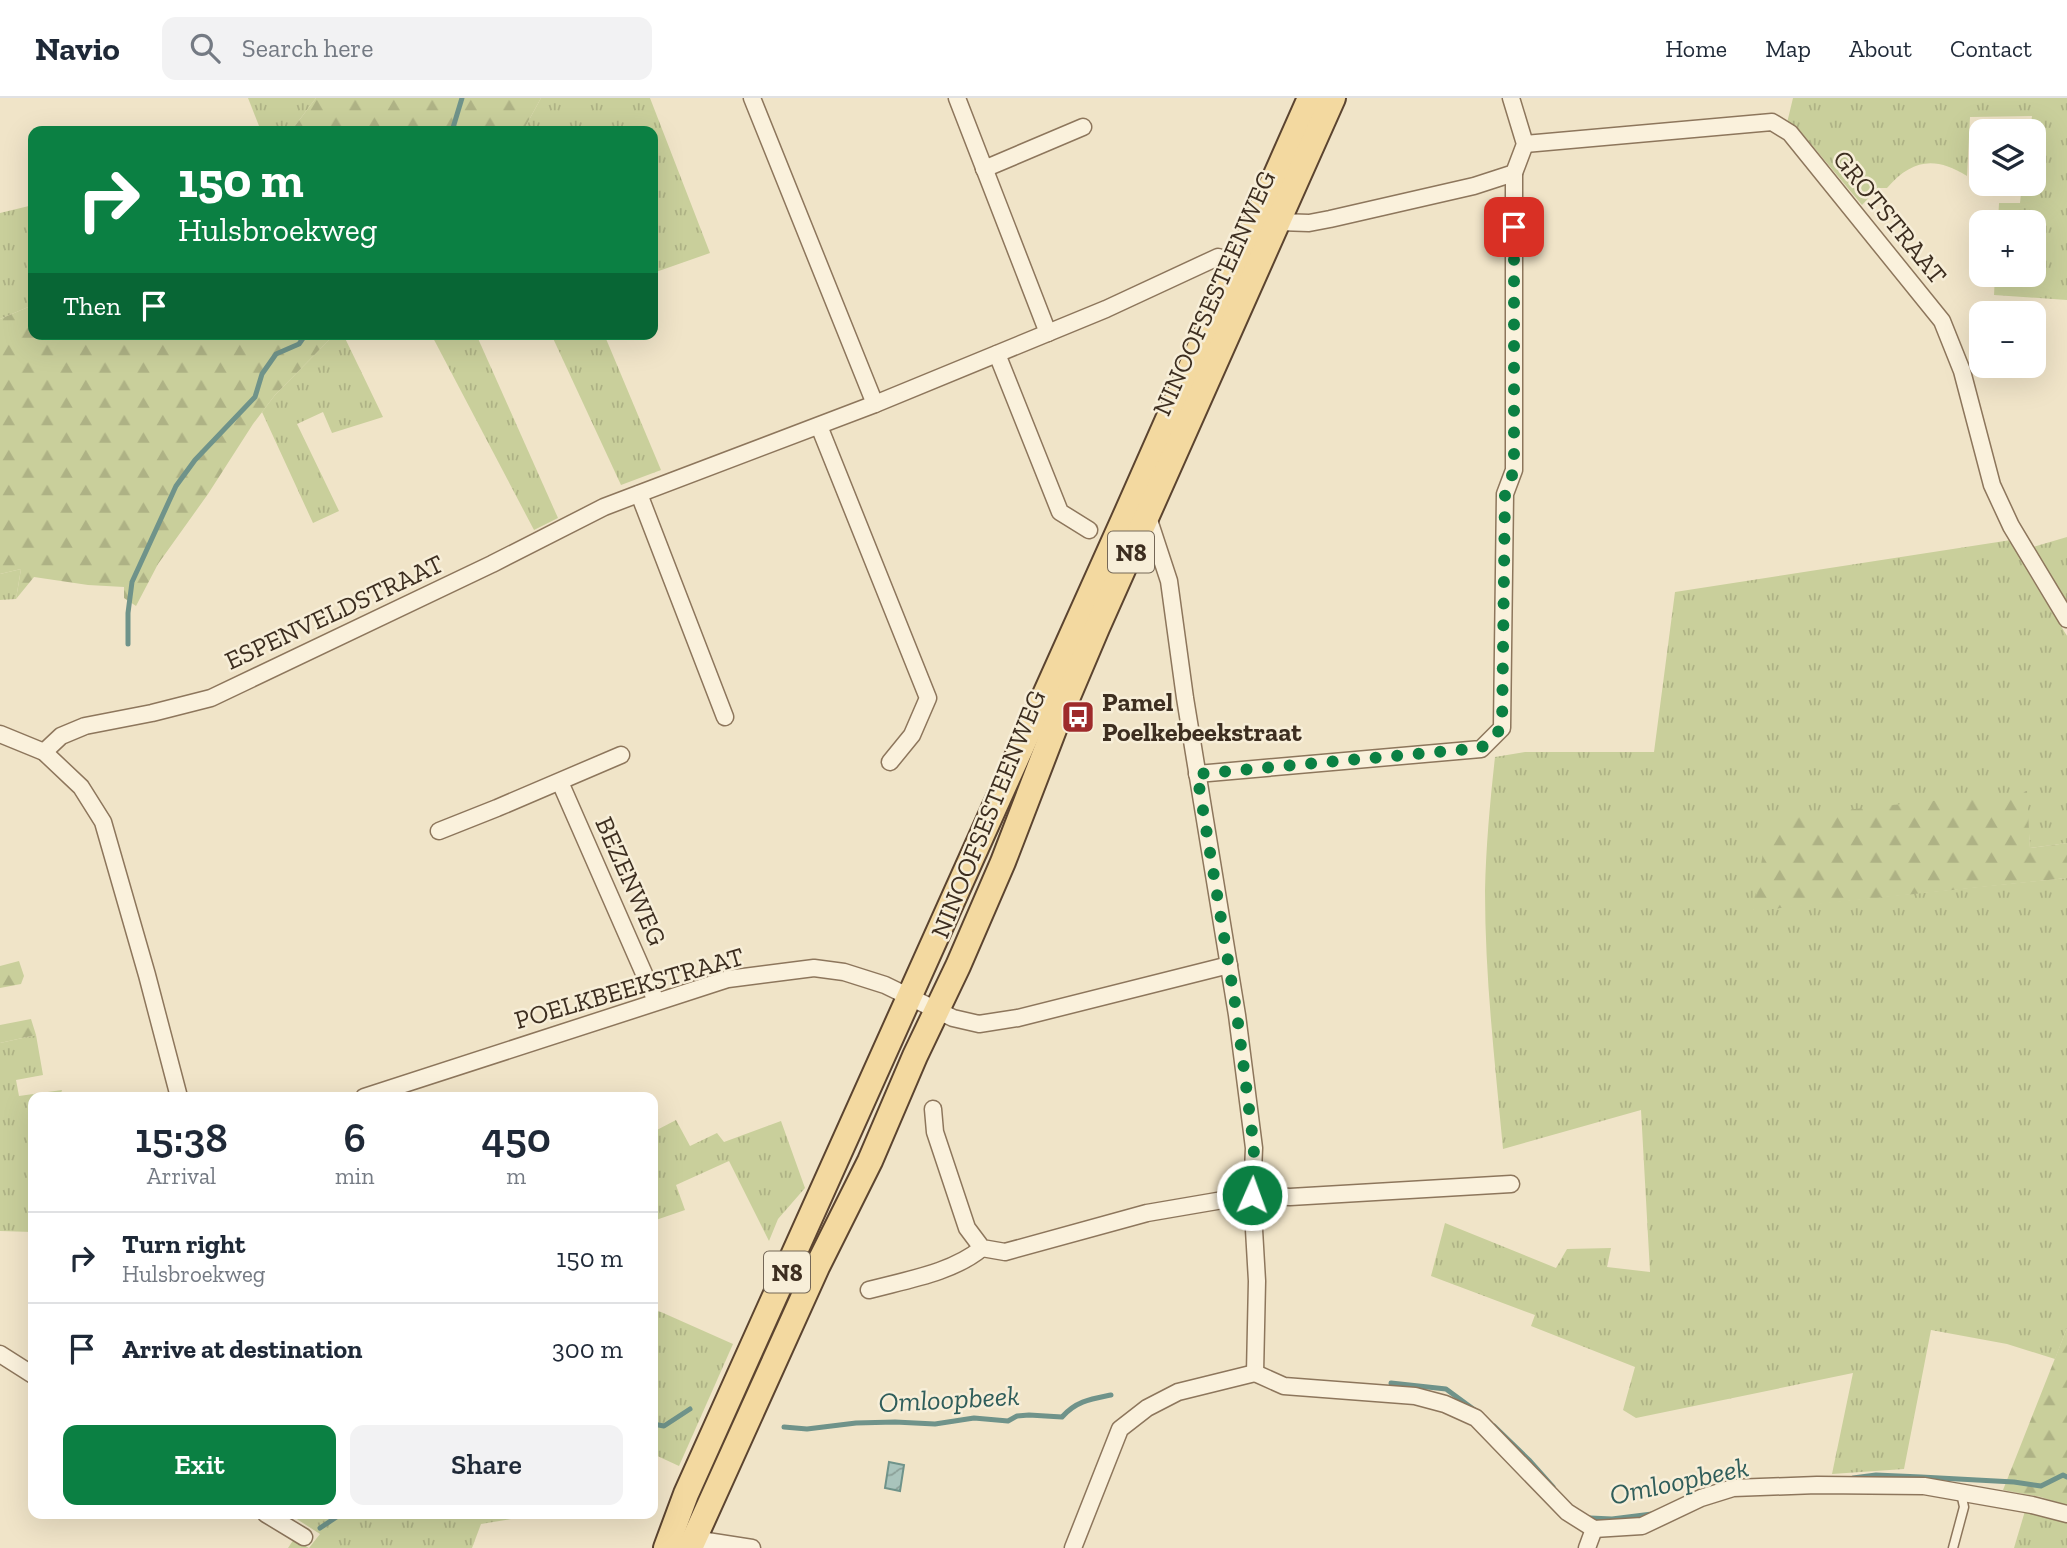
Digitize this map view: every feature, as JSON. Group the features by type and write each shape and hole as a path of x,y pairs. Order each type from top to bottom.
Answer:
{"main road":[{"name":"NINOOFSESTEENWEG","path":"666,1548 687,1494 1310,98"},
{"name":"NINOOFSESTEENWEG","path":"692,1543 938,1009 1003,862 1055,727 1147,514 1333,98"}],"street":[{"path":"752,98 875,404"},
{"path":"957,98 1048,333"},
{"path":"1197,774 1481,748 1502,728 1505,494 1514,470 1514,173 1525,144 1511,98"},
{"name":"GROTSTRAAT","path":"1525,144 1772,122 1790,133 1942,321 1962,371 1992,485 2011,526 2067,619"},
{"path":"984,169 1083,127"},
{"path":"1279,222 1309,223 1330,219 1474,186 1514,173"},
{"name":"NINOOFSESTEENWEG","path":"639,494 875,404 1106,309 1218,257 1237,263"},
{"path":"997,354 1059,512 1089,530"},
{"path":"819,426 928,698 912,735 890,762"},
{"path":"639,494 725,717"},
{"name":"ESPENVELDSTRAAT","path":"44,752 61,736 85,726 211,698 492,564 604,507 639,494"},
{"path":"1147,514 1169,581 1197,774 1229,965 1254,1148 1252,1195 1257,1281 1255,1373"},
{"path":"0,734 44,752 81,787 103,822 178,1092"},
{"path":"439,831 621,755"},
{"name":"BEZENWEG","path":"560,782 656,1001"},
{"name":"POELKBEEKSTRAAT","path":"379,1092 727,979 814,968 859,975 968,1022 991,1023 1229,965"},
{"path":"933,1109 935,1132 967,1228 982,1248 1005,1252 1147,1213 1252,1195 1290,1197 1511,1184"},
{"path":"869,1290 970,1258 982,1248"},
{"path":"0,1354 28,1372"},
{"path":"1073,1548 1120,1429 1147,1408 1178,1392 1255,1373 1284,1386 1415,1396 1466,1413 1476,1418 1567,1512 1594,1529 1642,1526 1701,1498 1733,1488 1817,1485 1924,1486 2032,1505 2067,1514"},
{"path":"274,1519 304,1537"},
{"path":"1587,1548 1594,1529"},
{"path":"692,1543 752,1548"}],"lane":[{"path":"1954,1548 1964,1507 1961,1493"}],"green space":[{"path":"248,98 316,98 295,126 259,126"},
{"path":"316,98 541,98 526,126 295,126"},
{"path":"541,98 650,98 710,253 658,271 658,126 526,126"},
{"path":"1793,98 2067,98 2067,300 1994,295 1994,287 2046,287 2046,210 1999,210 1999,203 2020,203 2021,196 2046,196 2046,119 2032,119 2032,116 1970,117 1967,176 1945,165 1934,163 1915,166 1896,178 1887,188 1878,188 1862,205 1796,126 1787,123"},
{"path":"28,206 28,307 0,319 0,213"},
{"path":"28,307 28,340 329,340 275,395 253,424 158,564 136,606 124,598 124,587 34,577 16,599 21,569 0,574 0,319"},
{"path":"329,340 346,340 383,417 332,433 323,412 297,424 339,511 313,523 262,412"},
{"path":"434,340 479,340 558,518 534,530"},
{"path":"554,340 607,340 661,470 621,485"},
{"path":"2067,537 2067,608 2033,547"},
{"path":"2011,540 2067,636 2067,843 2030,848 2026,791 1753,910 2067,878 2067,1328 2055,1359 2007,1344 1931,1330 1904,1469 1832,1474 1853,1373 1636,1418 1623,1410 1635,1367 1531,1326 1535,1315 1431,1276 1445,1223 1556,1268 1567,1249 1611,1248 1607,1267 1650,1272 1641,1110 1503,1149 1485,924 1486,857 1495,757 1525,752 1654,752 1675,592"},
{"path":"21,569 16,599 0,600 0,574"},
{"path":"2027,791 2030,848 2067,843 2067,878 1753,911 1769,818"},
{"path":"19,961 24,976 21,984 0,988 0,966"},
{"path":"31,1019 36,1035 0,1043 0,1025"},
{"path":"36,1035 43,1075 16,1080 19,1096 28,1095 28,1232 0,1231 0,1043"},
{"path":"676,1120 690,1146 717,1133 724,1142 781,1121 805,1188 778,1219 769,1241 729,1161 676,1185 685,1210 658,1219 658,1129"},
{"path":"658,1311 733,1344 679,1466 658,1456"},
{"path":"2067,1328 2067,1506 2041,1497 2003,1490"},
{"path":"2025,1511 2067,1520 2067,1548 2014,1548"},
{"path":"297,1519 511,1519 481,1524 472,1548 309,1548 320,1534"},
{"path":"294,1539 309,1548 288,1548"}],"water":[{"path":"889,1462 904,1465 900,1491 885,1488"}],"waterway":[{"path":"454,126 462,98"},
{"path":"128,644 132,582 176,486 195,460 255,397 262,374 276,354 299,344 302,340"},
{"name":"Omloopbeek","path":"1391,1383 1446,1389 1476,1411"},
{"name":"Omloopbeek","path":"784,1427 807,1429 895,1422 935,1424 974,1418 1008,1421 1017,1416 1029,1415 1062,1417 1078,1404 1111,1395"},
{"name":"Omloopbeek","path":"658,1425 664,1426 690,1409"},
{"name":"Omloopbeek","path":"1494,1426 1553,1487"},
{"name":"Omloopbeek","path":"1853,1478 1876,1475 2014,1482 2041,1486 2063,1475 2067,1477"},
{"name":"Omloopbeek","path":"1590,1518 1612,1519 1652,1514"},
{"name":"Omloopbeek","path":"320,1528 334,1519"}],"place":[{"name":"Pamel Poelkebeekstraat","path":"1078,717"}],"route":[{"path":"1252,1195 1254,1148 1237,1015 1197,774 1481,748 1502,728 1505,494 1514,470 1514,227"}]}
